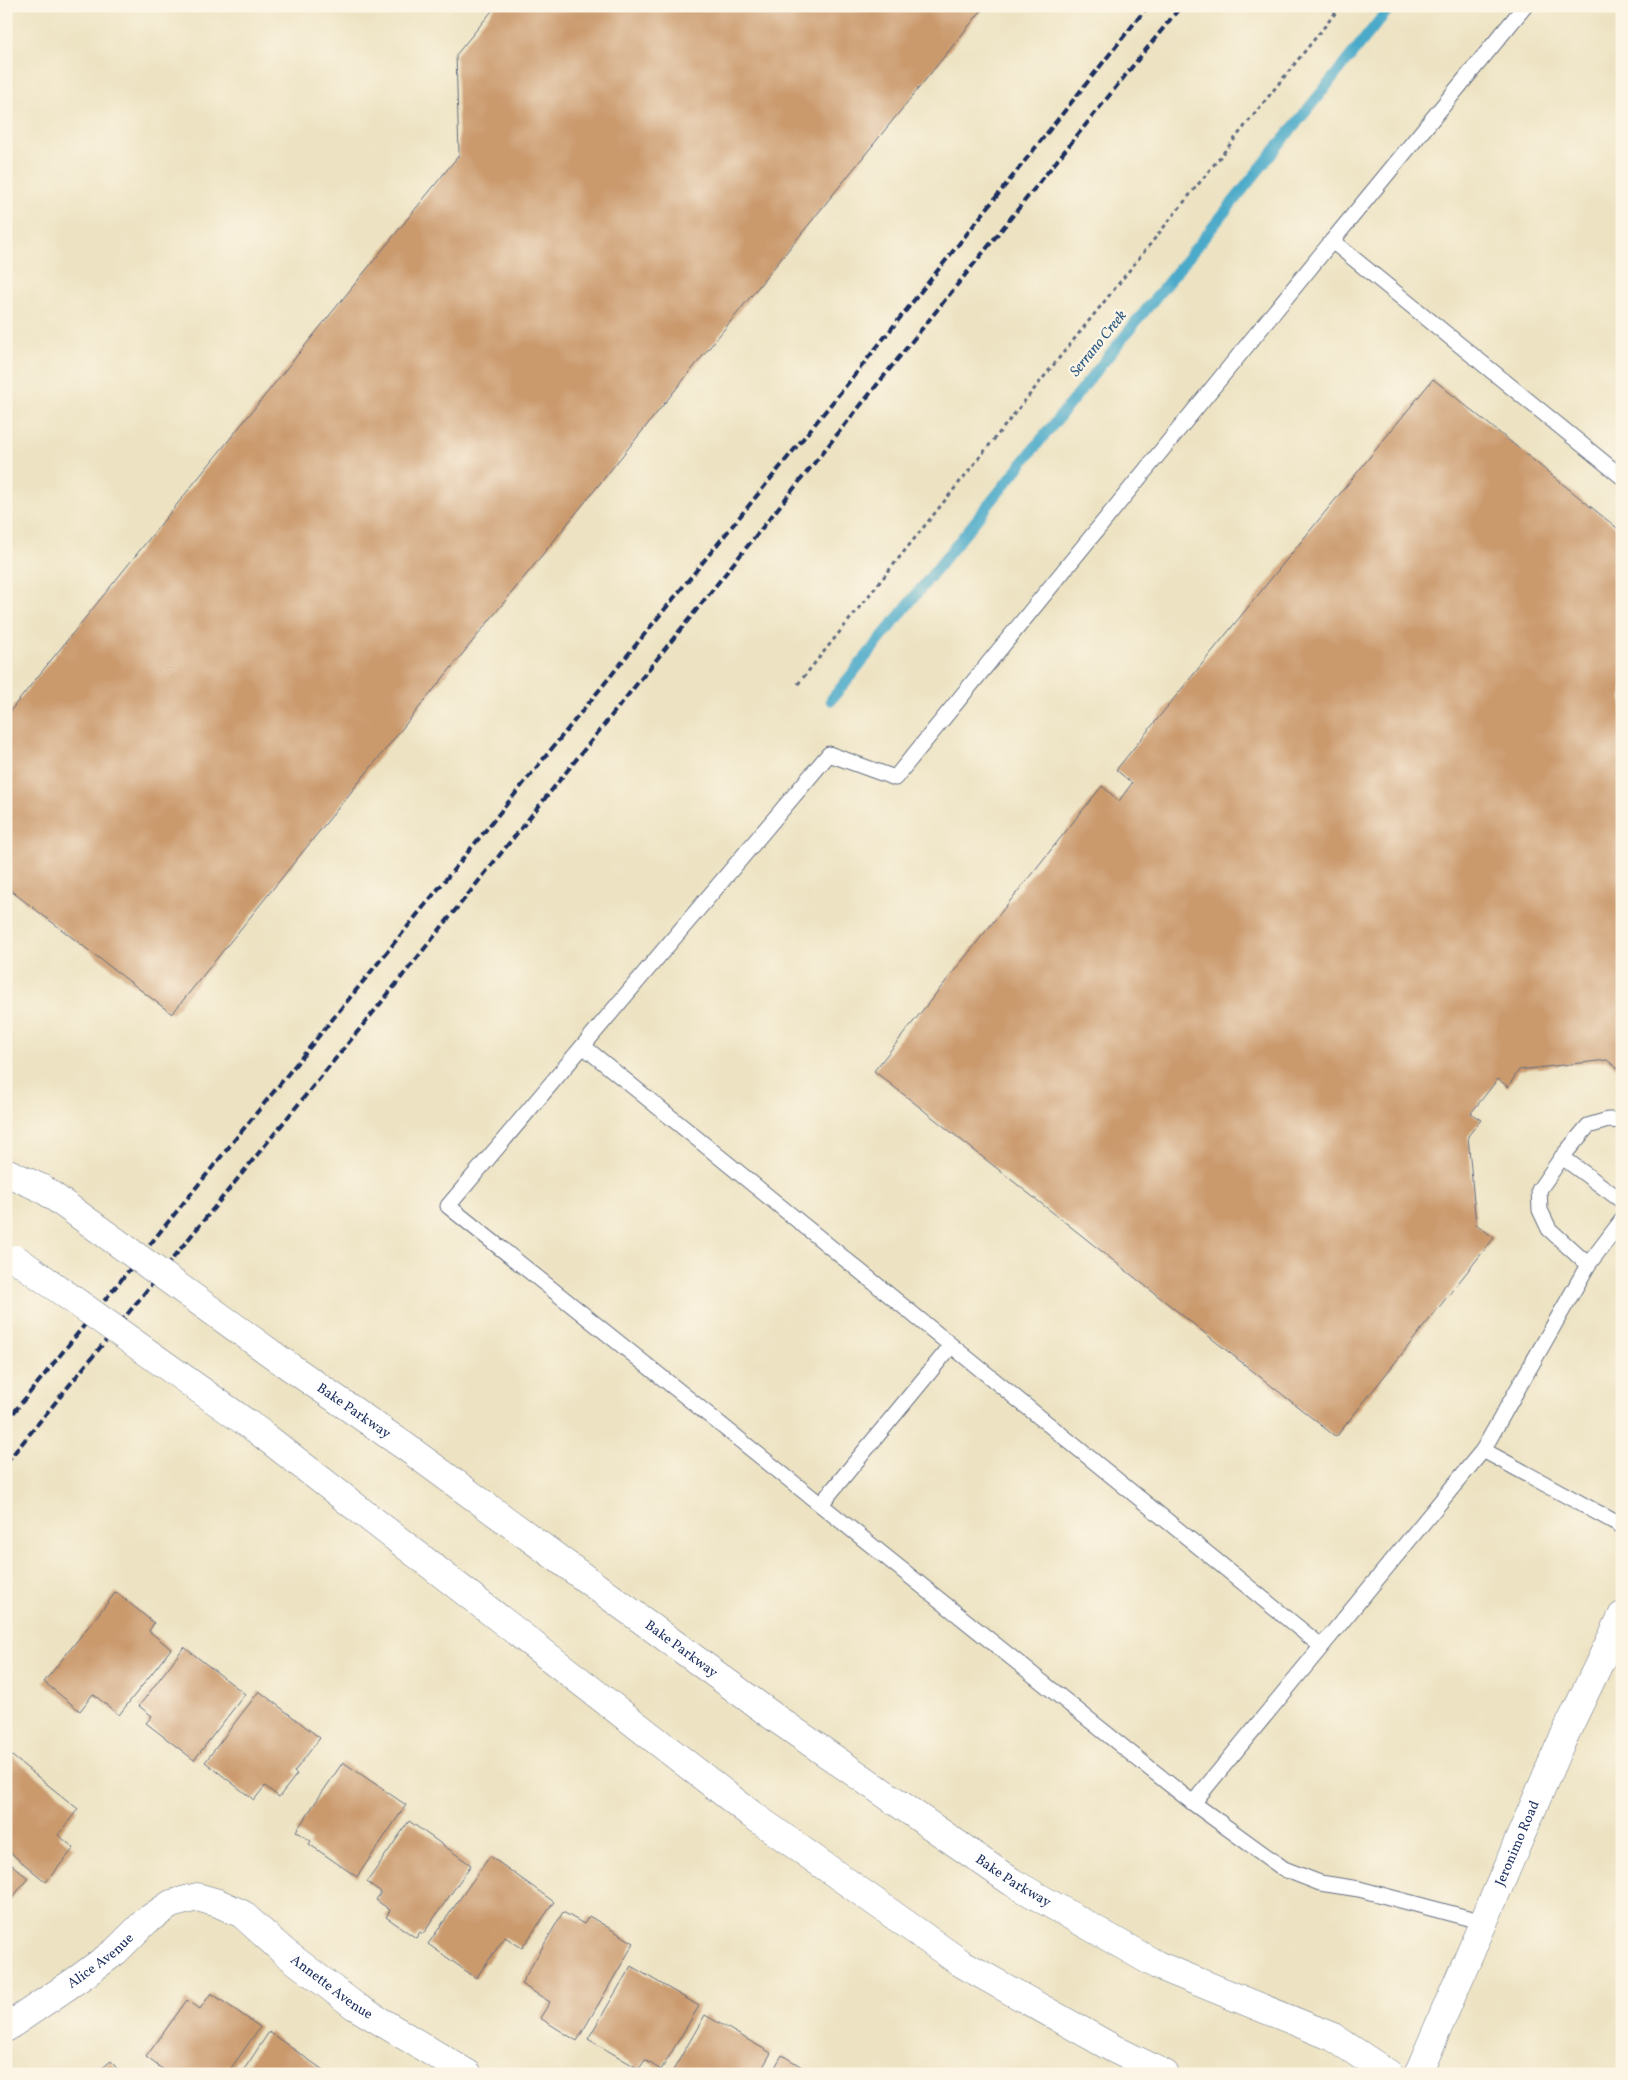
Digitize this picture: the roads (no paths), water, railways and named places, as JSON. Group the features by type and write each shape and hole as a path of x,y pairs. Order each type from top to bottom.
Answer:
{"main road":[{"name":"Bake Parkway","path":"6,1172 43,1189 283,1362 406,1447 774,1717 1012,1882 1157,1965 1333,2037 1389,2074"},
{"path":"11,1252 258,1431 759,1820 961,1963 1116,2050 1165,2074"},
{"name":"Jeronimo Road","path":"1418,2074 1559,1747 1622,1616"},
{"name":"Alice Avenue","path":"6,2028 109,1956 146,1921 171,1904 197,1897"},
{"name":"Annette Avenue","path":"197,1897 218,1903 242,1914 283,1950 355,2006 468,2074"}],"lane":[{"path":"1483,1922 1359,1889 1320,1883 1284,1869 1193,1803 448,1206 830,754 896,778 1525,6"},
{"path":"1332,241 1622,477"},
{"path":"583,1046 1321,1646"},
{"path":"1588,1265 1549,1229 1540,1210 1539,1190 1562,1157 1588,1126 1608,1120 1622,1121"},
{"path":"1562,1157 1622,1201"},
{"path":"1193,1803 1483,1450 1588,1265 1622,1220"},
{"path":"821,1504 951,1346"},
{"path":"1483,1450 1622,1526"}],"waterway":[{"name":"Serrano Creek","path":"831,700 1391,6"}],"railway":[{"path":"6,1422 853,377 1148,6"},
{"path":"6,1463 376,1009 1181,6"}]}
